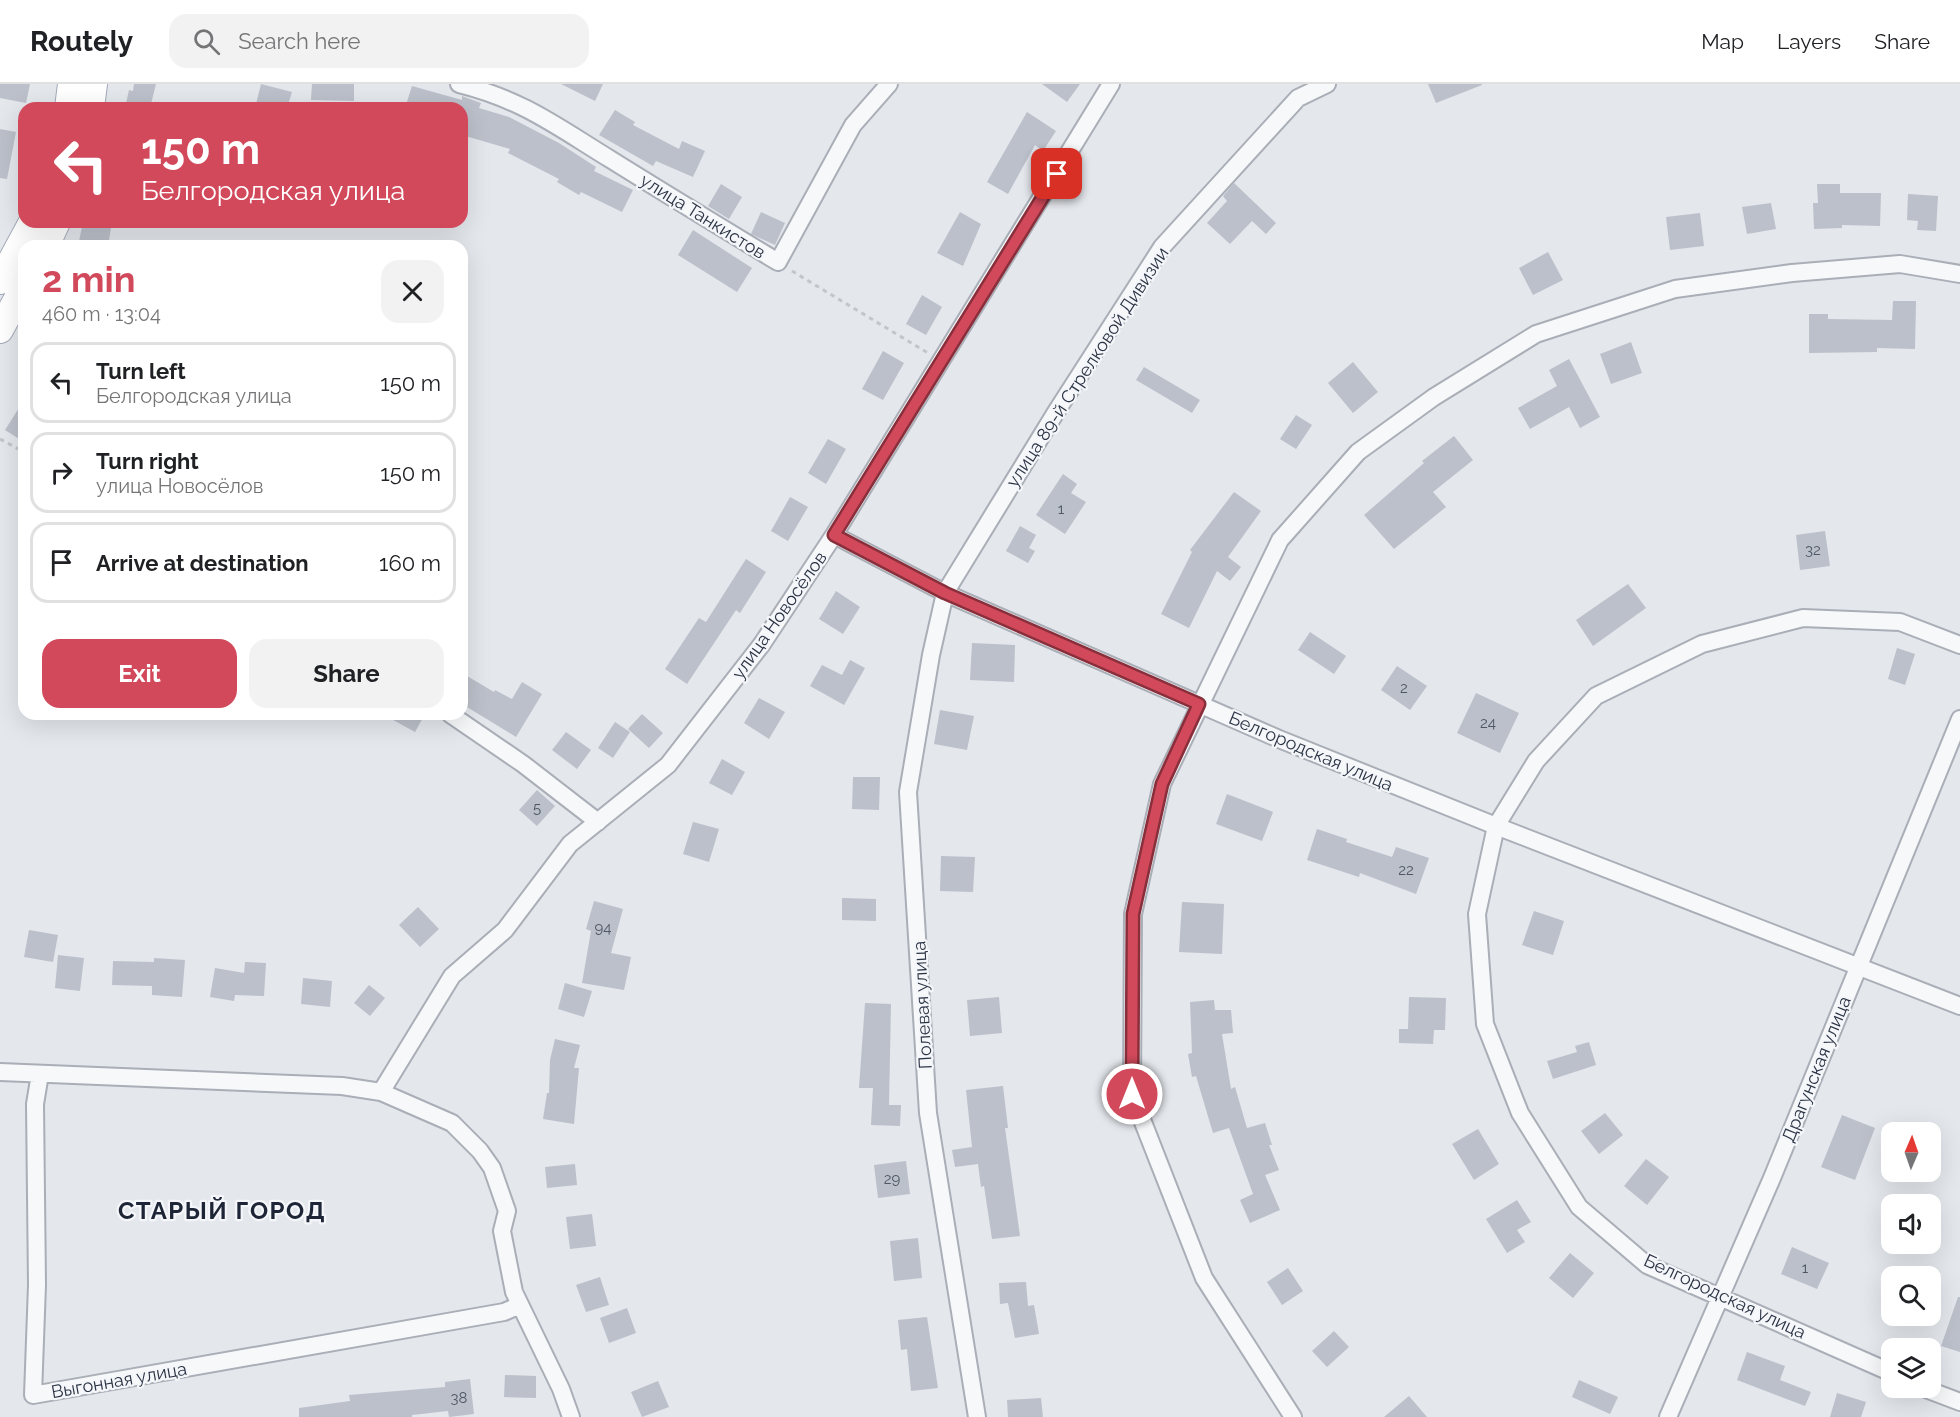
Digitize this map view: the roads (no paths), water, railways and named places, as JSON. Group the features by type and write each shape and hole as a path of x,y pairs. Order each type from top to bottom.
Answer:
{"main road":[{"path":"69,102 71,84"},
{"path":"92,102 94,84"},
{"path":"0,281 18,248"},
{"path":"0,330 18,297"}],"street":[{"name":"улица Танкистов","path":"459,84 495,93 550,120 778,262 853,125 889,84"},
{"name":"улица Новосёлов","path":"381,1092 452,976 505,930 570,844 668,765 762,644 834,535 1111,84"},
{"name":"улица 89-й Стрелковой Дивизии","path":"945,593 1056,412 1162,247 1298,99 1327,84"},
{"path":"1293,1417 1204,1278 1132,1094 1133,914 1162,784 1199,704 1231,646 1280,540 1358,452 1434,397 1536,334 1675,289 1792,273 1900,264 1960,274"},
{"name":"Белгородская улица","path":"834,535 945,593 1279,739 1960,1006"},
{"name":"Полевая улица","path":"945,593 930,655 908,792 928,1113 977,1417"},
{"name":"Белгородская улица","path":"1881,1368 1647,1265 1579,1207 1520,1113 1485,1024 1477,914 1496,826 1536,760 1596,696 1702,644 1803,618 1900,622 1960,645"},
{"path":"459,720 523,764 598,822"},
{"name":"Драгунская улица","path":"1668,1417 1722,1297 1960,720"},
{"path":"0,1072 342,1086 381,1092 452,1123 480,1151 492,1168 507,1211 502,1231 510,1277 520,1305 571,1417"},
{"name":"Выгонная улица","path":"39,1074 35,1104 37,1285 33,1395 504,1312 520,1305"},
{"path":"1941,1395 1960,1402"}],"district":[{"name":"СТАРЫЙ ГОРОД","path":"222,1210"}]}
